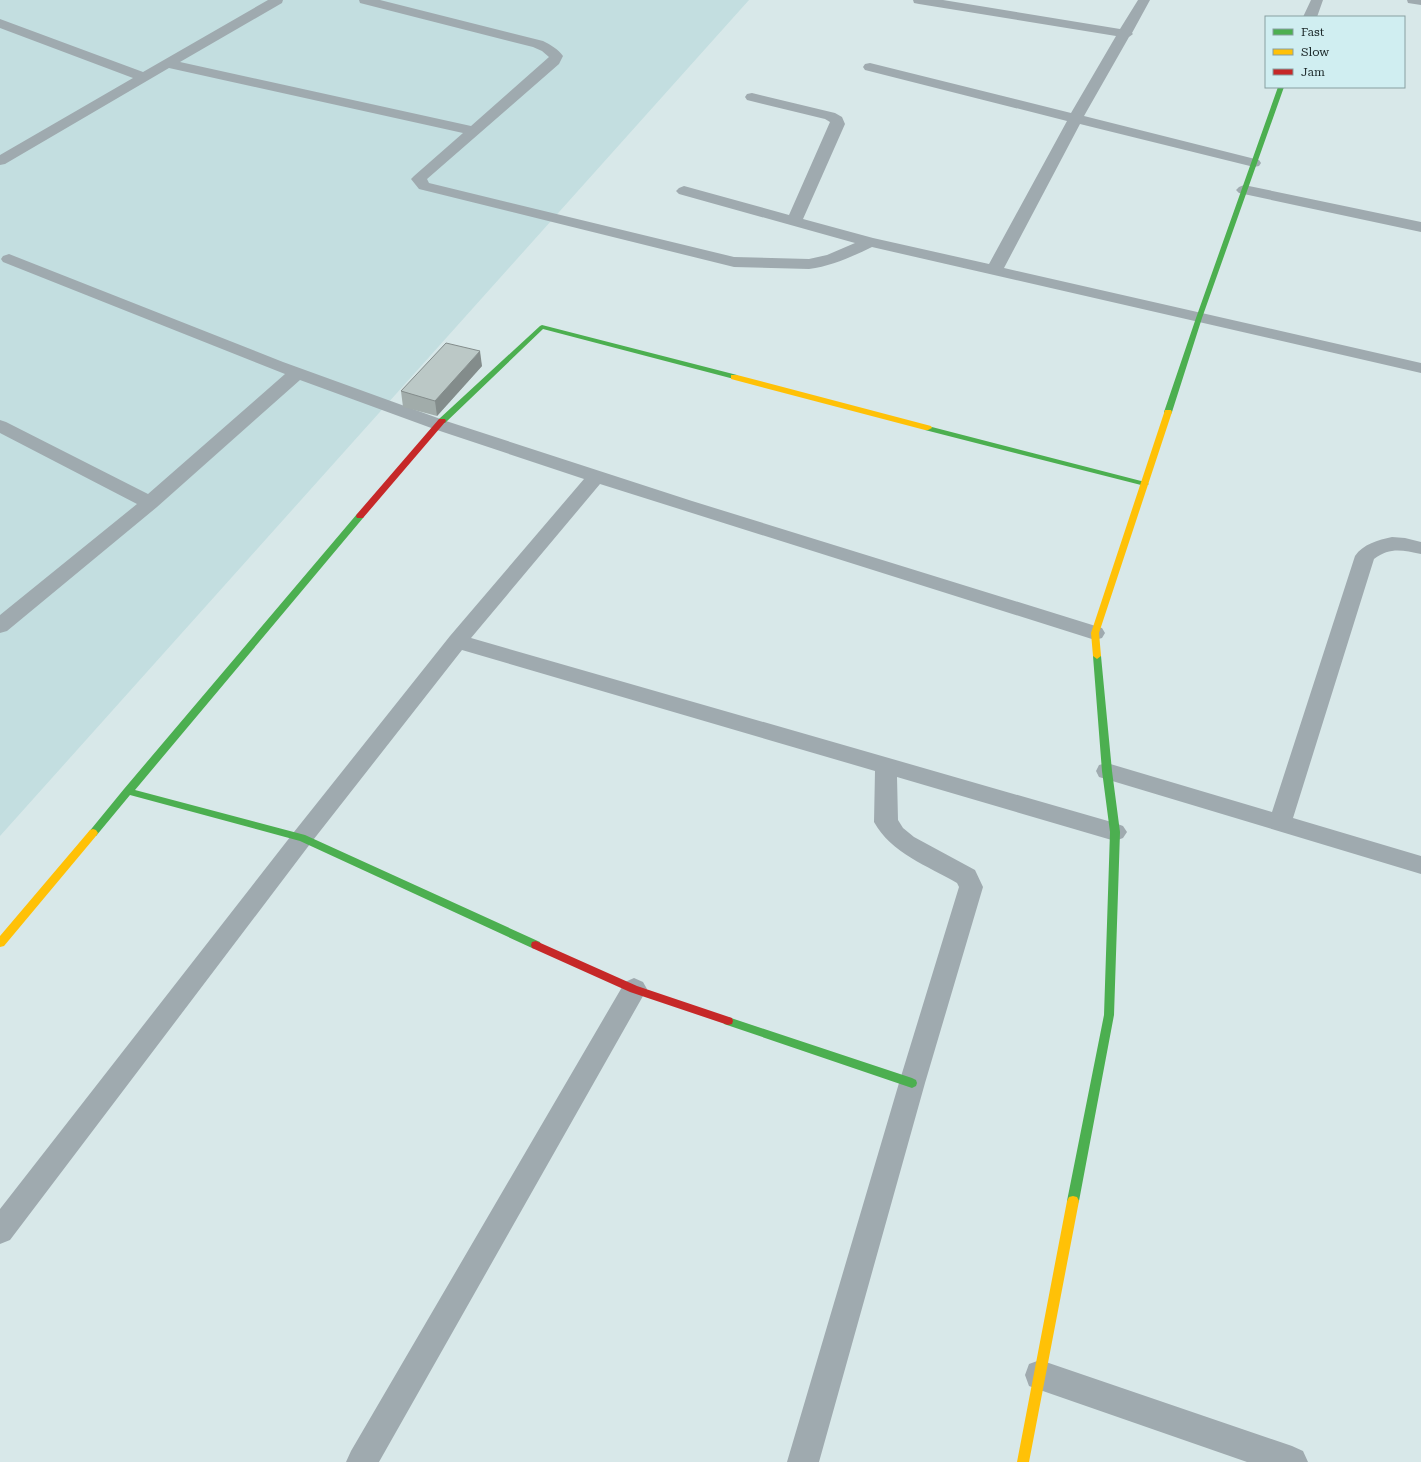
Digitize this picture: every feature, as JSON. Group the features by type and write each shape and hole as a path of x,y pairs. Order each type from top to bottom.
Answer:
{"street":[{"path":"365,0 538,44 547,48 556,56 554,61 422,176 419,179 420,183 424,186 734,262 819,263 829,261 870,242"},
{"path":"919,0 1126,34"},
{"path":"994,271 1075,119 1126,34 1144,0"},
{"path":"1310,16 1317,0"},
{"path":"1413,0 1421,1"},
{"path":"0,161 169,64 272,1"},
{"path":"0,23 145,78"},
{"path":"169,64 472,131"},
{"path":"870,67 1254,163"},
{"path":"1023,1462 1109,1016 1115,832 1107,771 1095,633 1199,318 1281,88"},
{"path":"752,97 830,116 837,120 838,124 794,222"},
{"path":"1244,190 1421,227"},
{"path":"684,191 870,242 1421,368"},
{"path":"9,259 298,372 438,424 596,477 1095,633"},
{"path":"0,943 438,424 542,327 1145,484"},
{"path":"0,626 150,503 298,372"},
{"path":"0,426 150,503"},
{"path":"0,1231 302,838 457,641 596,477"},
{"path":"1280,823 1364,556 1373,549 1386,544 1404,544 1421,548"},
{"path":"457,641 1115,832"},
{"path":"803,1462 912,1083 971,887 967,877 906,843 895,834 886,822 886,766"},
{"path":"1107,771 1421,865"},
{"path":"127,791 302,838 634,989 912,1083"},
{"path":"362,1462 634,989"},
{"path":"1040,1375 1292,1462"}],"shaded area":[{"path":"0,0 749,0 0,836"}],"building":[{"path":"446,343 480,351 435,401 401,391"}],"traffic: fast":[{"path":"1168,412 1199,318 1281,88"},
{"path":"442,421 542,327 734,377"},
{"path":"928,428 1145,484"},
{"path":"93,833 360,516"},
{"path":"1073,1201 1109,1015 1115,832 1107,771 1097,656"},
{"path":"127,791 302,838 536,945"},
{"path":"728,1021 912,1083"}],"traffic: slow":[{"path":"734,377 928,428"},
{"path":"1097,656 1095,633 1168,412"},
{"path":"0,943 93,833"},
{"path":"1023,1462 1073,1201"}],"traffic: jam":[{"path":"360,516 442,421"},
{"path":"536,945 634,989 728,1021"}]}
